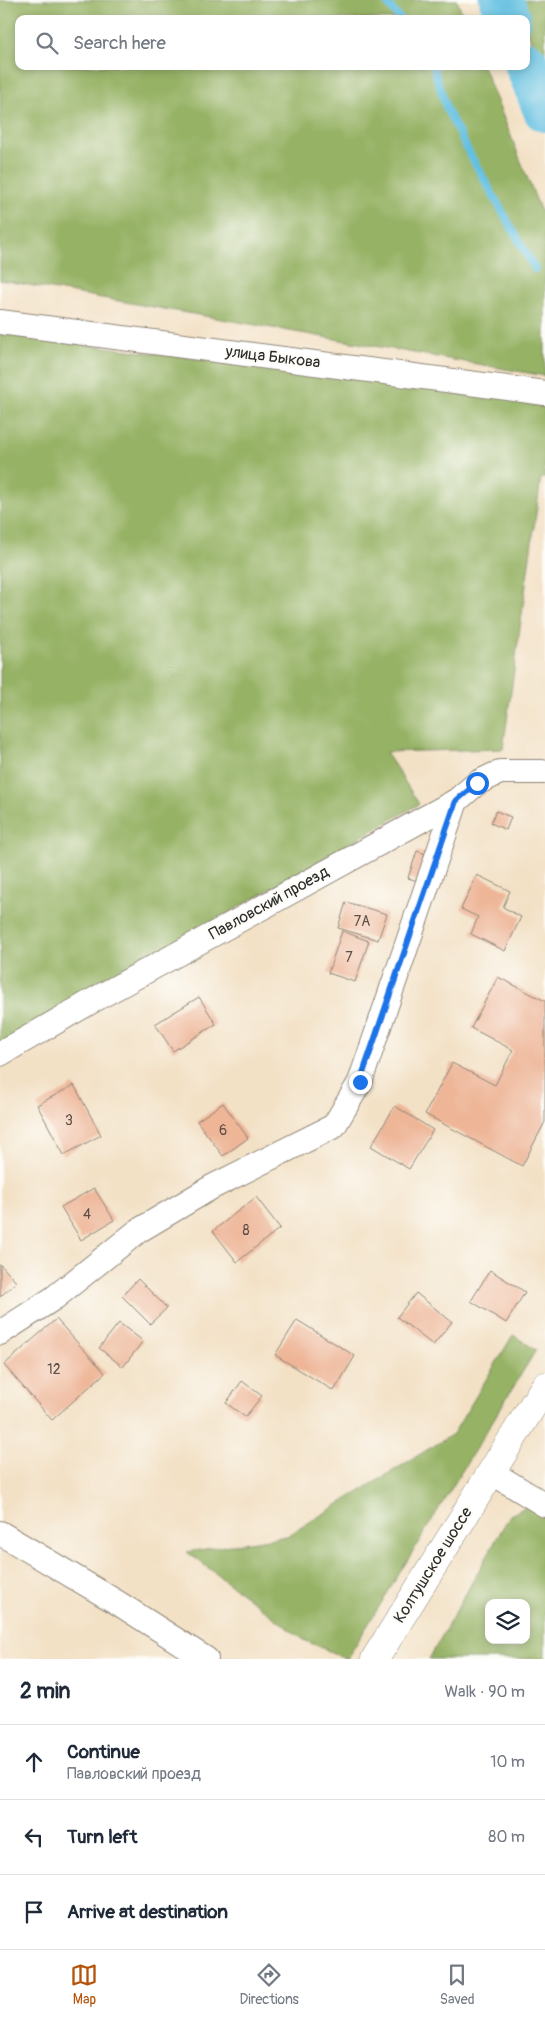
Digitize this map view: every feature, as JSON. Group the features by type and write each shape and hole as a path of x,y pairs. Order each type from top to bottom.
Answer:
{"main road":[{"name":"Колтушское шоссе","path":"375,1659 545,1386"}],"street":[{"name":"улица Быкова","path":"0,322 545,393"},
{"name":"Павловский проезд","path":"0,1054 99,997 456,801 477,783 500,772 542,772"},
{"path":"0,1333 54,1298 138,1231 212,1187 334,1126 360,1082 456,801"},
{"path":"491,1472 545,1505"},
{"path":"0,1533 118,1603 206,1659"}],"green space":[{"path":"0,0 457,0 463,15 15,15 15,70 485,70 545,222 545,376 0,280"},
{"path":"515,0 545,0 545,76 530,38 530,15 521,15"},
{"path":"0,334 545,402 545,478 541,478 503,749 386,752 419,804 0,1044"},
{"path":"513,1335 536,1350 347,1659 304,1640 187,1552 287,1536 453,1434"},
{"path":"545,1497 545,1659 429,1659 510,1515"}],"building":[{"path":"496,811 511,817 506,830 491,823"},
{"path":"417,851 429,855 421,882 408,878"},
{"path":"477,875 510,891 503,907 521,917 505,951 471,934 478,917 461,909"},
{"path":"346,902 387,914 378,940 338,928"},
{"path":"342,931 369,941 355,982 328,973"},
{"path":"498,977 545,1001 545,1122 522,1166 425,1114 452,1063 495,1085 513,1050 471,1028"},
{"path":"199,997 216,1024 173,1051 155,1024"},
{"path":"74,1085 101,1135 64,1155 37,1105"},
{"path":"223,1103 248,1138 223,1156 197,1121"},
{"path":"395,1106 433,1130 409,1169 371,1146"},
{"path":"94,1188 114,1220 81,1240 61,1207"},
{"path":"256,1197 280,1228 237,1262 213,1231"},
{"path":"0,1264 16,1282 0,1297"},
{"path":"490,1270 525,1292 506,1323 471,1301"},
{"path":"138,1279 167,1308 150,1324 122,1296"},
{"path":"416,1293 452,1322 433,1345 397,1317"},
{"path":"56,1319 105,1373 52,1420 4,1365"},
{"path":"297,1320 355,1356 334,1391 275,1355"},
{"path":"119,1323 143,1341 123,1367 99,1348"},
{"path":"242,1381 262,1396 245,1417 226,1403"}],"waterway":[{"path":"501,0 507,15"},
{"path":"387,3 397,15"},
{"path":"434,70 447,110 535,269"},
{"path":"529,70 545,110"}],"route":[{"path":"360,1082 456,801 477,783"}]}
